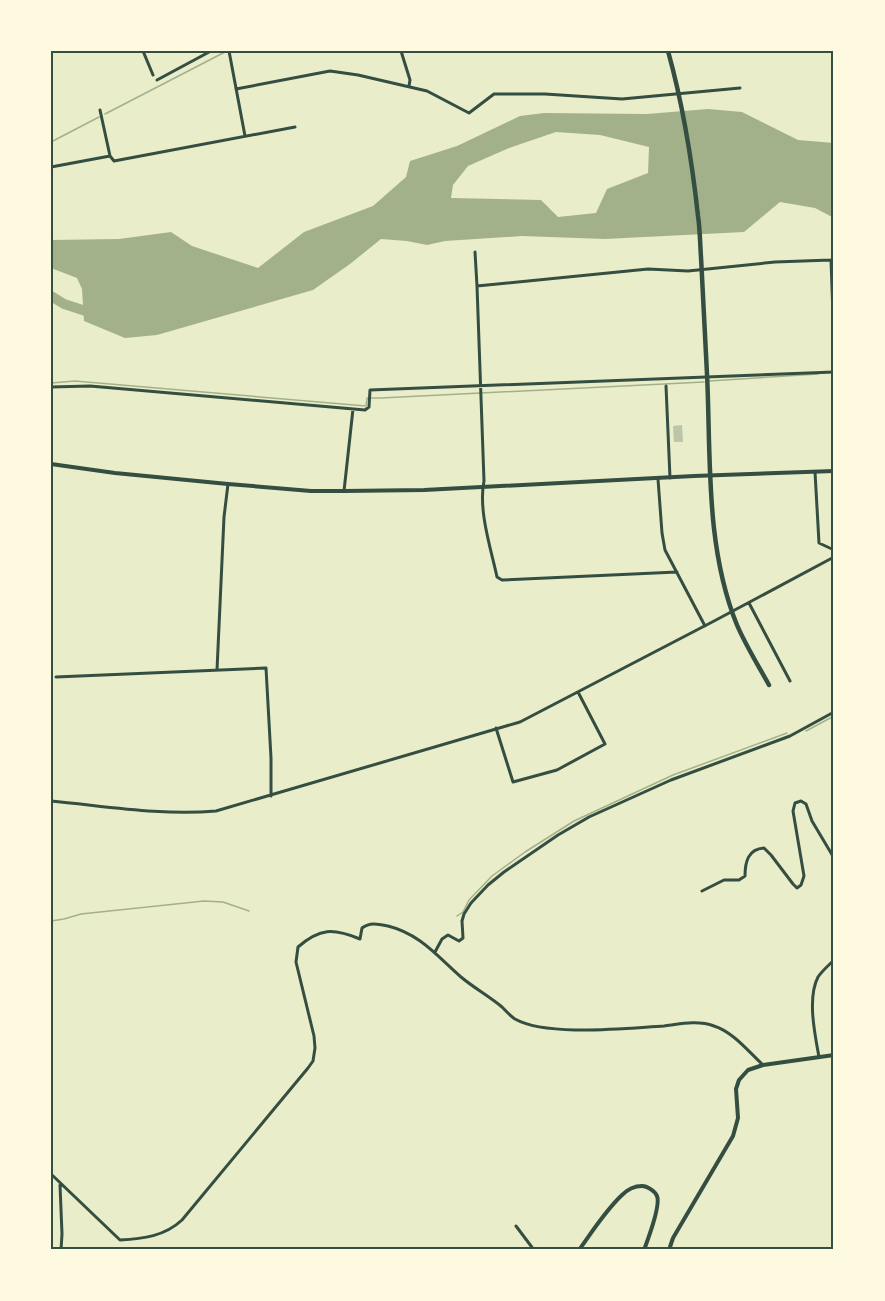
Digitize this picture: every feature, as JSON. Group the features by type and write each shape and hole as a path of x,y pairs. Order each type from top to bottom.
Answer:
{"main road":[{"path":"668,51 691,157 699,218 714,525 723,580 737,625 769,685"},
{"path":"51,464 103,472 311,491 381,491 834,471"},
{"path":"669,1250 673,1238 733,1136 738,1118 736,1089 739,1080 748,1070 763,1065 834,1055"},
{"path":"579,1250 623,1194 631,1188 645,1186 657,1197 657,1207 644,1250"}],"street":[{"path":"143,51 153,75"},
{"path":"157,80 211,51"},
{"path":"229,51 245,136"},
{"path":"401,51 410,80 409,86"},
{"path":"236,89 330,71 428,91 469,113 494,94 545,94 622,99 740,88"},
{"path":"100,110 110,156 114,161 296,127"},
{"path":"51,167 110,156"},
{"path":"475,252 482,491 485,519 497,577 502,580 677,572"},
{"path":"477,286 638,270 688,272 775,262 832,260 834,342"},
{"path":"51,387 90,386 365,410 369,407 370,390 834,372"},
{"path":"666,386 670,478"},
{"path":"344,491 353,409"},
{"path":"815,472 819,543 834,550"},
{"path":"658,479 665,550 705,626"},
{"path":"217,670 224,517 228,484"},
{"path":"51,801 194,813 216,811 520,722 834,557"},
{"path":"747,604 790,681"},
{"path":"56,677 266,668 271,796"},
{"path":"496,728 513,782 557,770 605,744 578,692"},
{"path":"435,952 442,939 448,935 459,941 462,938 464,914 488,885 558,835 589,817 671,780 790,736 834,712"},
{"path":"702,891 724,880 739,880 746,876 745,863 758,848 764,848 771,855 797,888 801,885 804,876 793,811 795,803 801,801 806,804 812,821 834,858"},
{"path":"51,1174 120,1240 159,1234 173,1228 277,1107 313,1061 314,1036 296,962 298,947 310,936 323,931 347,934 360,939 362,928 368,924 400,929 419,939 514,1019 544,1028 573,1030 702,1023 715,1026 730,1034 763,1065"},
{"path":"819,1057 814,1028 814,991 818,978 834,960"},
{"path":"60,1183 61,1250"},
{"path":"516,1226 534,1250"}],"shaded area":[{"path":"708,109 742,112 798,140 834,143 834,218 815,208 780,202 744,232 605,239 522,236 445,241 427,245 381,239 313,290 157,335 125,338 84,321 82,289 77,278 51,268 51,240 119,239 171,232 192,246 258,268 304,232 373,206 406,177 410,161 457,146 520,116 544,113 647,114","holes":["556,132 600,135 649,147 648,173 607,189 596,213 558,217 541,200 451,198 453,185 468,166 509,148"]}],"building":[{"path":"682,425 683,442 674,442 673,426"}],"waterway":[{"path":"105,114 225,52"},
{"path":"51,142 99,117"},
{"path":"51,296 64,304 95,314"},
{"path":"709,381 818,374"},
{"path":"51,383 75,381 366,406 367,398 704,382"},
{"path":"806,731 834,716"},
{"path":"457,916 463,912 469,900 492,876 574,821 673,775 787,733"},
{"path":"51,921 81,914 204,901 223,902 249,911"}]}
